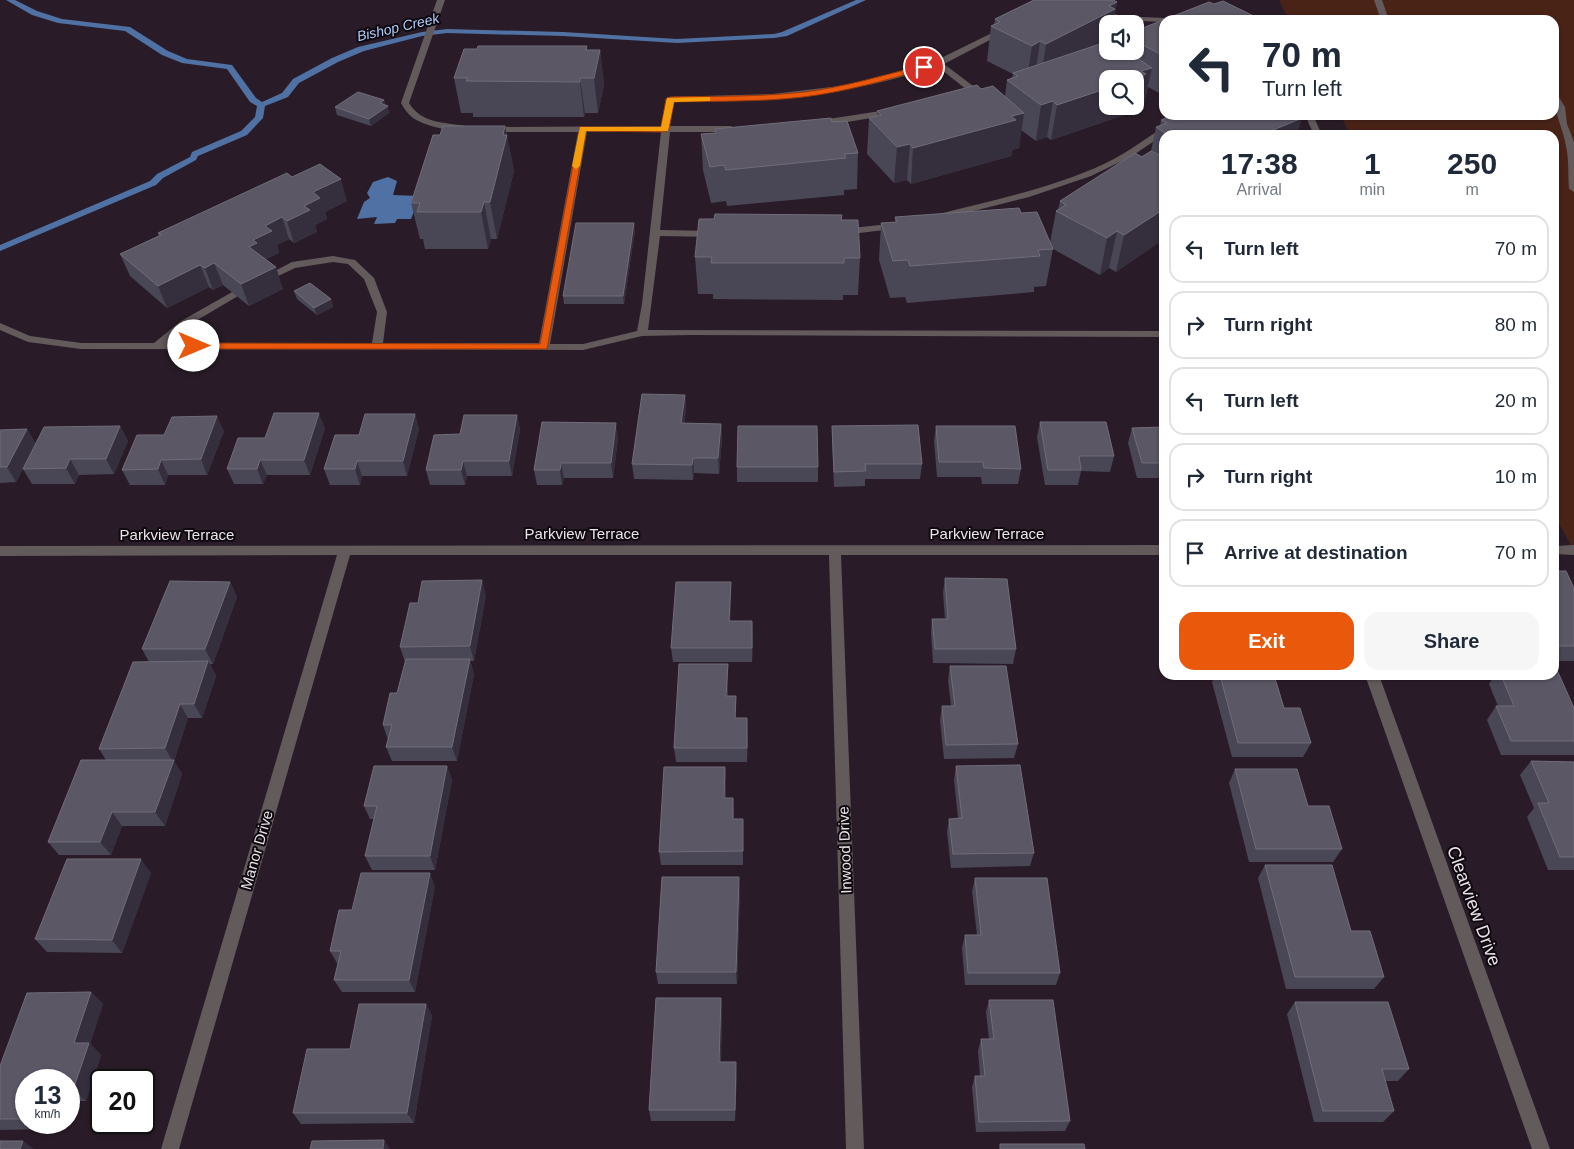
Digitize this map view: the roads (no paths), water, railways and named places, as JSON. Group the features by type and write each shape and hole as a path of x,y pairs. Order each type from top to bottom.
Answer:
{"street":[{"path":"441,0 405,103 408,111 421,120 433,124 466,129 741,129"},
{"path":"1072,0 1119,18 1159,20"},
{"path":"1378,0 1383,15"},
{"path":"642,333 670,99 747,98 804,94 880,80 938,63 1016,25"},
{"path":"938,63 974,91 956,94"},
{"path":"1559,105 1571,146 1574,189"},
{"path":"805,126 887,114 904,108"},
{"path":"1164,130 1180,120"},
{"path":"544,347 583,128"},
{"path":"932,219 1024,196 1107,166 1135,151 1159,133"},
{"path":"830,233 876,230 905,224"},
{"path":"655,233 721,234"},
{"path":"268,277 292,265 333,259 351,262 369,278 382,312 377,347"},
{"path":"157,346 185,323 234,294"},
{"path":"0,326 28,339 81,346 583,347 642,333 1159,334"},
{"name":"Manor Drive","path":"170,1149 345,550"},
{"name":"Inwood Drive","path":"835,550 855,1149"},
{"name":"Parkview Terrace","path":"0,551 1159,550"},
{"path":"1559,550 1574,550"},
{"name":"Clearview Drive","path":"1374,680 1541,1149"}],"water":[{"path":"388,177 397,181 393,195 420,196 411,219 397,219 395,223 374,224 377,217 357,219 364,202 370,198 367,193 373,182"}],"waterway":[{"name":"Bishop Creek","path":"10,0 35,13 61,21 127,29 165,53 185,61 229,67 253,100 261,105"},
{"name":"Bishop Creek","path":"261,105 285,95 296,81 335,60 361,49 422,34 447,31 563,34 677,41 774,36 784,34 862,0"},
{"path":"0,248 153,183 160,176 193,158 195,154 244,133 259,118 261,105"}]}
